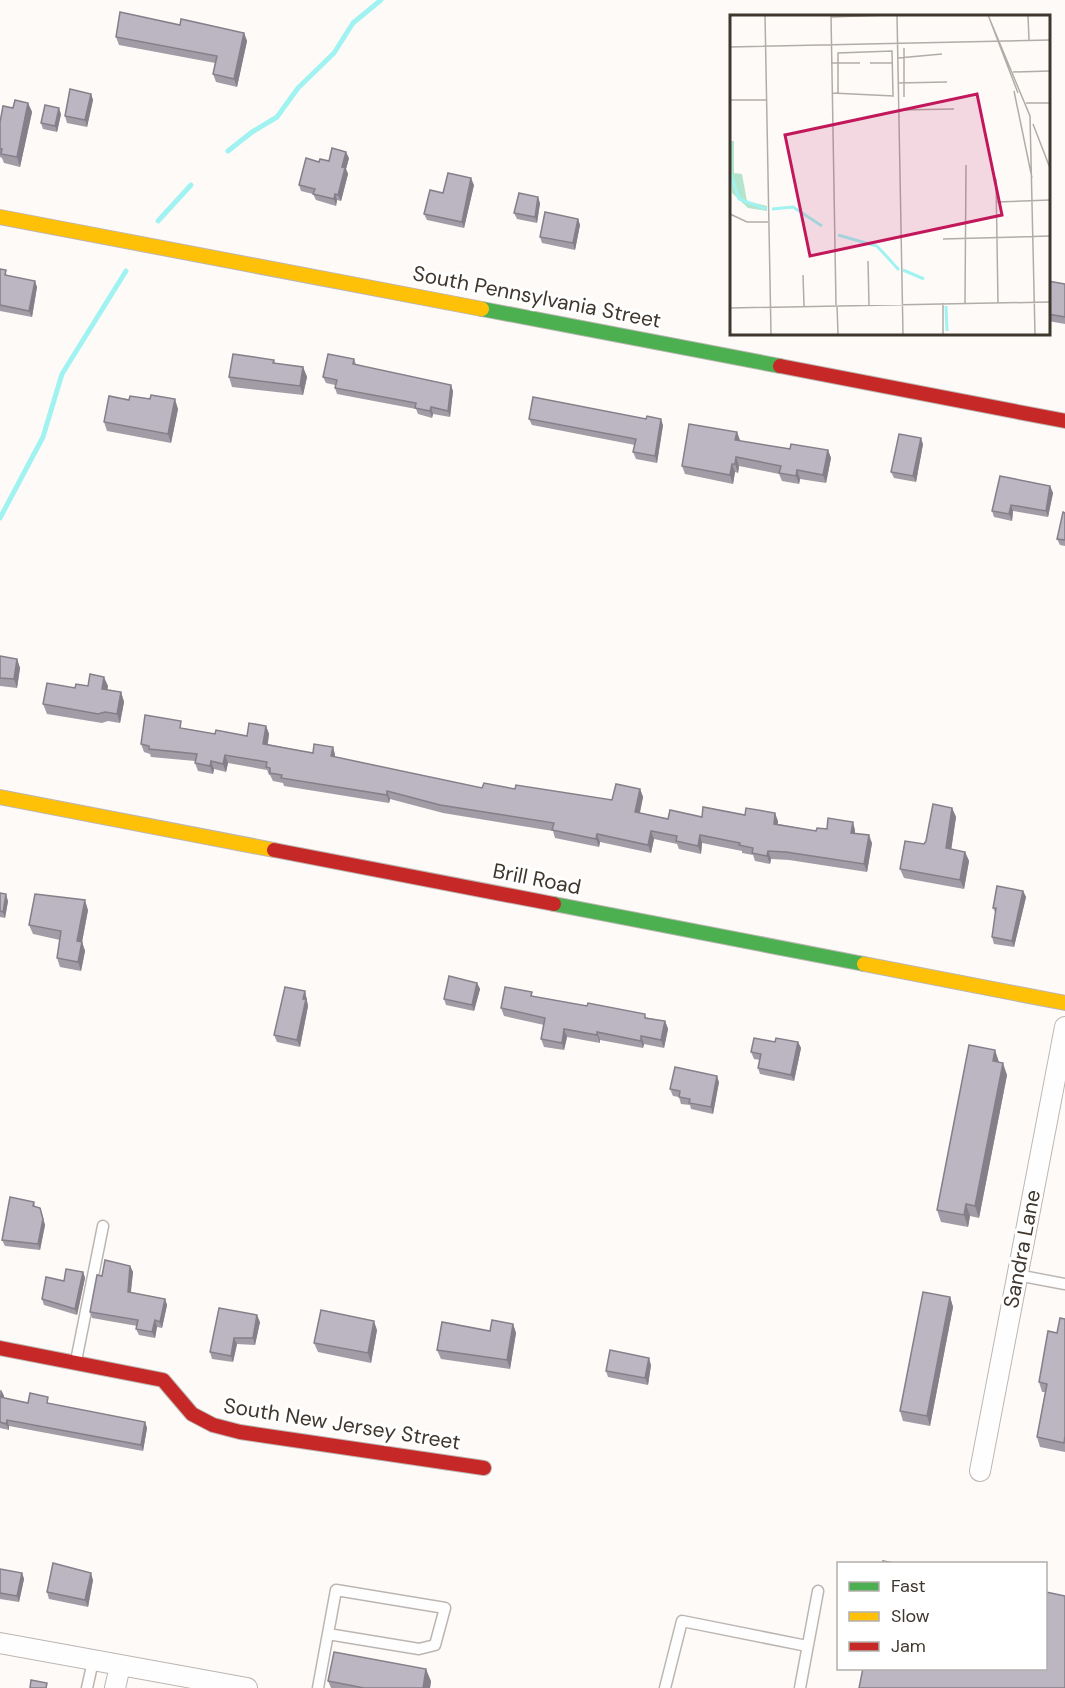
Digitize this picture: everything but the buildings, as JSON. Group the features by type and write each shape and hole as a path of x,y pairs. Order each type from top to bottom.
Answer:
{"street":[{"name":"South Pennsylvania Street","path":"0,217 1065,421"},
{"name":"Brill Road","path":"0,797 1065,1003"},
{"name":"Sandra Lane","path":"980,1471 1065,1027"},
{"name":"South New Jersey Street","path":"0,1348 163,1380 174,1399 196,1419 222,1428 255,1436 484,1468"},
{"path":"0,1643 247,1688"},
{"path":"116,1688 120,1666"}],"lane":[{"path":"76,1363 103,1226"},
{"path":"1017,1275 1065,1284"},
{"path":"318,1688 336,1590 445,1608 435,1645 419,1649 328,1634"},
{"path":"800,1688 818,1591"},
{"path":"665,1688 682,1621 807,1646"},
{"path":"87,1688 93,1661"}],"waterway":[{"path":"228,151 252,132 277,117 298,88 334,53 353,23 381,0"},
{"path":"158,221 191,185"},
{"path":"0,518 43,437 62,374 126,271"}],"traffic: fast":[{"path":"482,309 780,366"},
{"path":"554,904 864,964"}],"traffic: slow":[{"path":"0,217 482,309"},
{"path":"0,797 274,850"},
{"path":"864,964 1065,1003"}],"traffic: jam":[{"path":"780,366 1065,421"},
{"path":"274,850 554,904"},
{"path":"0,1348 163,1380 192,1414 213,1425 240,1432 484,1468"}]}
